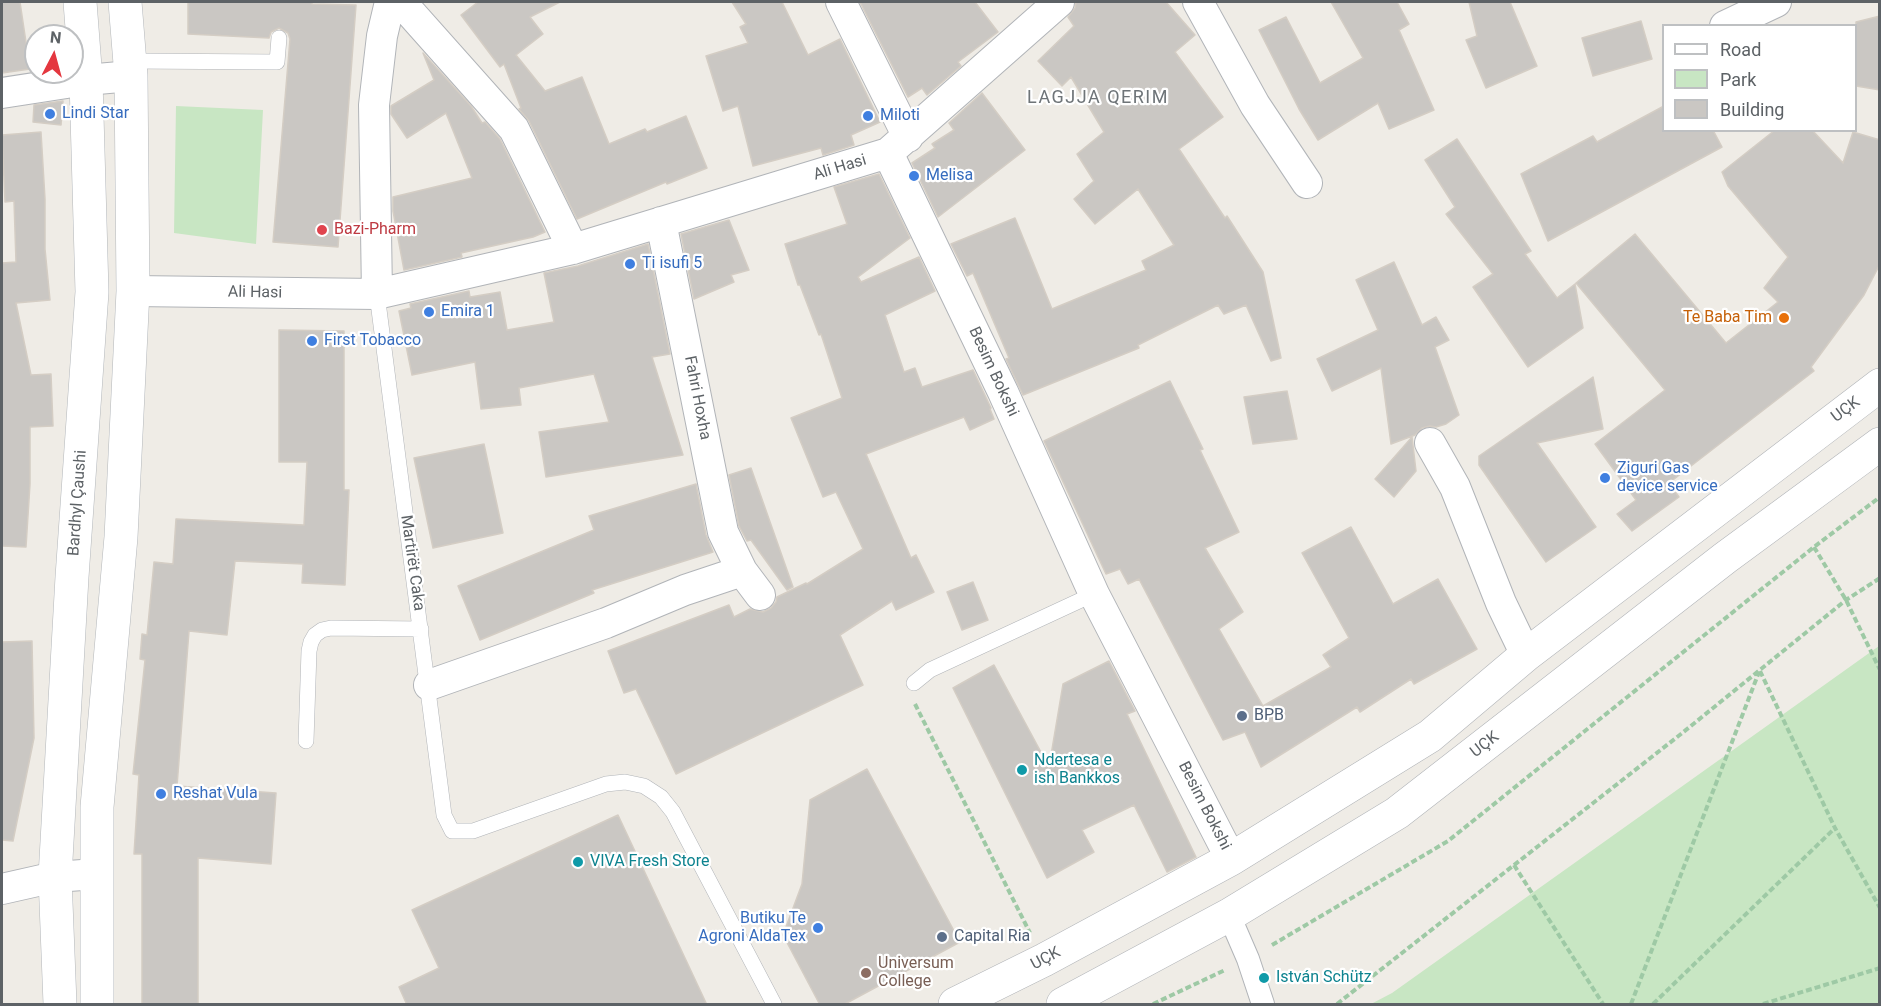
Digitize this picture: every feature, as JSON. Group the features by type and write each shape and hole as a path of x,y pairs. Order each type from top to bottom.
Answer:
{"street":[{"name":"Bardhyl Çaushi","path":"60,1005 55,877 92,292 86,80 80,2"},
{"path":"97,1005 97,807 121,537 133,291 131,68 125,2"},
{"path":"377,294 374,105 382,36 390,2"},
{"path":"401,2 514,129 573,249"},
{"name":"Besim Bokshi","path":"842,2 898,145 1003,392 1094,594 1231,859"},
{"name":"Ali Hasi","path":"133,291 377,294 573,249 661,222 898,145 1059,2"},
{"path":"1198,2 1255,105 1307,183"},
{"path":"1729,24 1776,2"},
{"path":"2,93 86,80 131,68"},
{"name":"Fahri Hoxha","path":"661,222 723,532 742,571 760,595"},
{"name":"UÇK","path":"955,1005 1044,960 1231,859 1430,736 1526,655 1880,385"},
{"path":"1430,443 1455,488 1501,603 1526,655"},
{"name":"UÇK","path":"1063,1005 1229,915 1397,813 1725,558 1880,444"},
{"path":"429,685 606,623 685,590 742,571"},
{"path":"2,889 55,877 96,874"},
{"path":"1229,915 1248,960 1263,1005"}],"lane":[{"path":"131,68 277,62 279,38"},
{"name":"Martirët Caka","path":"377,294 444,815 452,831 473,831 606,784 625,782 644,786 661,797 673,812 774,1005"},
{"path":"914,683 930,670 1094,594"},
{"path":"306,741 309,651 310,642 315,635 331,628 421,629"}],"path":[{"path":"1153,1005 1248,960 1448,841 1814,547 1880,497"},
{"path":"1814,547 1846,600 1880,670"},
{"path":"1337,1005 1846,600 1880,578"},
{"path":"1760,670 1834,828 1880,908"},
{"path":"1631,1005 1760,670"},
{"path":"914,683 914,703 1044,960"},
{"path":"1653,1005 1834,828"},
{"path":"1514,865 1603,1005"},
{"path":"1762,1005 1880,968"}],"green space":[{"path":"176,106 263,110 256,244 174,233"},
{"path":"1879,646 1879,1004 1371,1004 1392,993"}],"building":[{"path":"2,2 20,2 24,29 24,70 2,73"},
{"path":"188,2 312,2 312,4 356,5 338,247 273,242 290,39 288,33 279,28 271,32 269,38 188,34"},
{"path":"478,2 560,2 530,17 543,34 516,55 545,91 582,77 609,144 686,116 707,168 667,184 666,182 577,219 529,121 519,109 521,108 504,64 500,67 461,15"},
{"path":"732,2 782,2 808,55 840,39 880,122 851,135 854,145 823,155 821,148 753,166 738,106 723,111 706,56 748,43 740,27 746,24"},
{"path":"860,2 975,2 998,32 958,62 961,66 927,95 922,88 908,97"},
{"path":"1076,2 1166,2 1195,35 1175,52 1223,117 1179,149 1225,218 1227,216 1263,272 1281,358 1271,361 1246,305 1224,314 1218,305 1138,345 1139,348 1023,395 1006,359 1009,358 973,273 967,276 951,244 1015,218 1052,309 1146,270 1142,261 1174,245 1138,189 1095,224 1074,199 1094,181 1077,154 1104,132 1071,77 1062,86 1038,61 1074,26 1068,17 1075,8"},
{"path":"1331,2 1397,2 1409,24 1399,30 1434,110 1389,129 1378,103 1318,140 1299,109 1259,30 1286,17 1320,83 1363,58"},
{"path":"1469,2 1510,2 1537,66 1486,88 1466,40 1477,36"},
{"path":"1880,16 1880,90 1857,86 1856,22"},
{"path":"1641,21 1652,59 1593,76 1582,38"},
{"path":"423,53 471,106 482,123 485,122 500,139 545,232 533,237 461,253 462,257 404,270 393,211 393,197 472,178 446,113 407,138 391,114 391,106 434,80"},
{"path":"982,93 1025,150 938,217 912,163 935,148 932,144 954,130 949,123"},
{"path":"63,101 61,125 33,122 34,105"},
{"path":"1662,107 1662,132 1714,132 1722,147 1548,241 1521,174 1593,136 1597,142"},
{"path":"41,132 45,249 50,300 16,303 31,375 51,374 53,426 30,427 30,484 26,547 2,546 2,263 16,262 14,201 5,202 2,135"},
{"path":"1772,132 1814,132 1843,163 1853,132 1880,140 1880,264 1864,295 1811,367 1814,371 1669,483 1679,497 1632,531 1617,514 1636,500 1595,444 1665,390 1576,283 1635,234 1726,343 1778,302 1764,288 1788,257 1728,186 1722,172"},
{"path":"1457,139 1531,251 1525,254 1557,298 1575,284 1583,328 1528,367 1473,287 1493,274 1446,214 1455,207 1425,160"},
{"path":"879,174 910,238 858,277 861,282 919,257 935,291 885,315 904,372 915,368 922,387 973,370 994,419 970,430 964,417 866,454 911,558 916,555 934,592 896,610 892,601 840,635 863,685 676,774 636,689 624,693 608,651 729,605 734,617 750,609 763,612 771,608 777,597 807,584 863,549 836,492 823,497 791,418 842,398 821,334 819,335 800,285 798,285 785,244 847,224 834,187"},
{"path":"729,220 749,270 731,275 734,282 694,299 681,234"},
{"path":"648,244 670,354 652,357 683,455 546,477 539,432 609,422 594,374 519,388 521,405 481,409 475,362 412,375 399,311 411,308 410,304 469,291 470,297 500,292 507,330 554,322 544,273 578,266"},
{"path":"1394,262 1422,325 1436,317 1449,340 1435,347 1459,415 1446,424 1422,428 1415,435 1391,444 1381,368 1332,391 1317,359 1378,330 1356,280"},
{"path":"279,330 344,331 344,490 349,490 345,585 302,583 303,564 235,561 227,635 189,631 177,786 276,793 271,864 198,858 198,1005 142,1005 142,854 134,854 139,775 133,774 145,660 140,659 142,634 147,635 154,562 173,564 176,519 304,525 307,462 279,462"},
{"path":"1593,377 1603,429 1537,443 1596,527 1546,562 1479,465 1479,456"},
{"path":"1170,381 1239,532 1205,548 1243,612 1219,629 1263,706 1331,667 1323,655 1349,638 1302,553 1351,527 1393,604 1438,579 1477,649 1414,684 1411,679 1360,712 1357,707 1261,767 1245,732 1223,740 1139,579 1128,584 1120,569 1106,574 1044,441"},
{"path":"1287,391 1297,439 1253,444 1244,397"},
{"path":"1412,437 1416,471 1394,497 1375,479"},
{"path":"484,444 503,533 433,548 414,458"},
{"path":"751,468 793,587 787,590 751,540 747,541 739,526 729,475"},
{"path":"696,484 706,535 713,552 592,590 594,593 480,640 458,586 594,530 589,516"},
{"path":"973,582 988,620 962,630 947,592"},
{"path":"32,641 34,738 13,841 2,840 2,642"},
{"path":"1109,661 1135,711 1127,714 1196,857 1167,872 1134,805 1082,830 1094,852 1047,878 953,688 994,665 1049,767 1063,684"},
{"path":"867,769 960,942 843,1005 820,1005 783,935 802,884 810,800"},
{"name":"VIVA Fresh Store","path":"618,815 707,1005 407,1005 399,987 439,968 412,910"}],"place":[{"name":"Lindi Star","path":"50,114"},
{"name":"Miloti","path":"868,116"},
{"name":"Melisa","path":"914,176"},
{"name":"Bazi-Pharm","path":"322,230"},
{"name":"Ti isufi 5","path":"630,264"},
{"name":"Emira 1","path":"429,312"},
{"name":"Te Baba Tim","path":"1784,318"},
{"name":"First Tobacco","path":"312,341"},
{"name":"Ziguri Gas device service","path":"1605,478"},
{"name":"BPB","path":"1242,716"},
{"name":"Ndertesa e ish Bankkos","path":"1022,770"},
{"name":"Reshat Vula","path":"161,794"},
{"name":"VIVA Fresh Store","path":"578,862"},
{"name":"Butiku Te Agroni AldaTex","path":"818,928"},
{"name":"Capital Ria","path":"942,937"},
{"name":"Universum College","path":"866,973"},
{"name":"István Schütz","path":"1264,978"}],"district":[{"name":"LAGJJA QERIM","path":"1098,98"}]}
